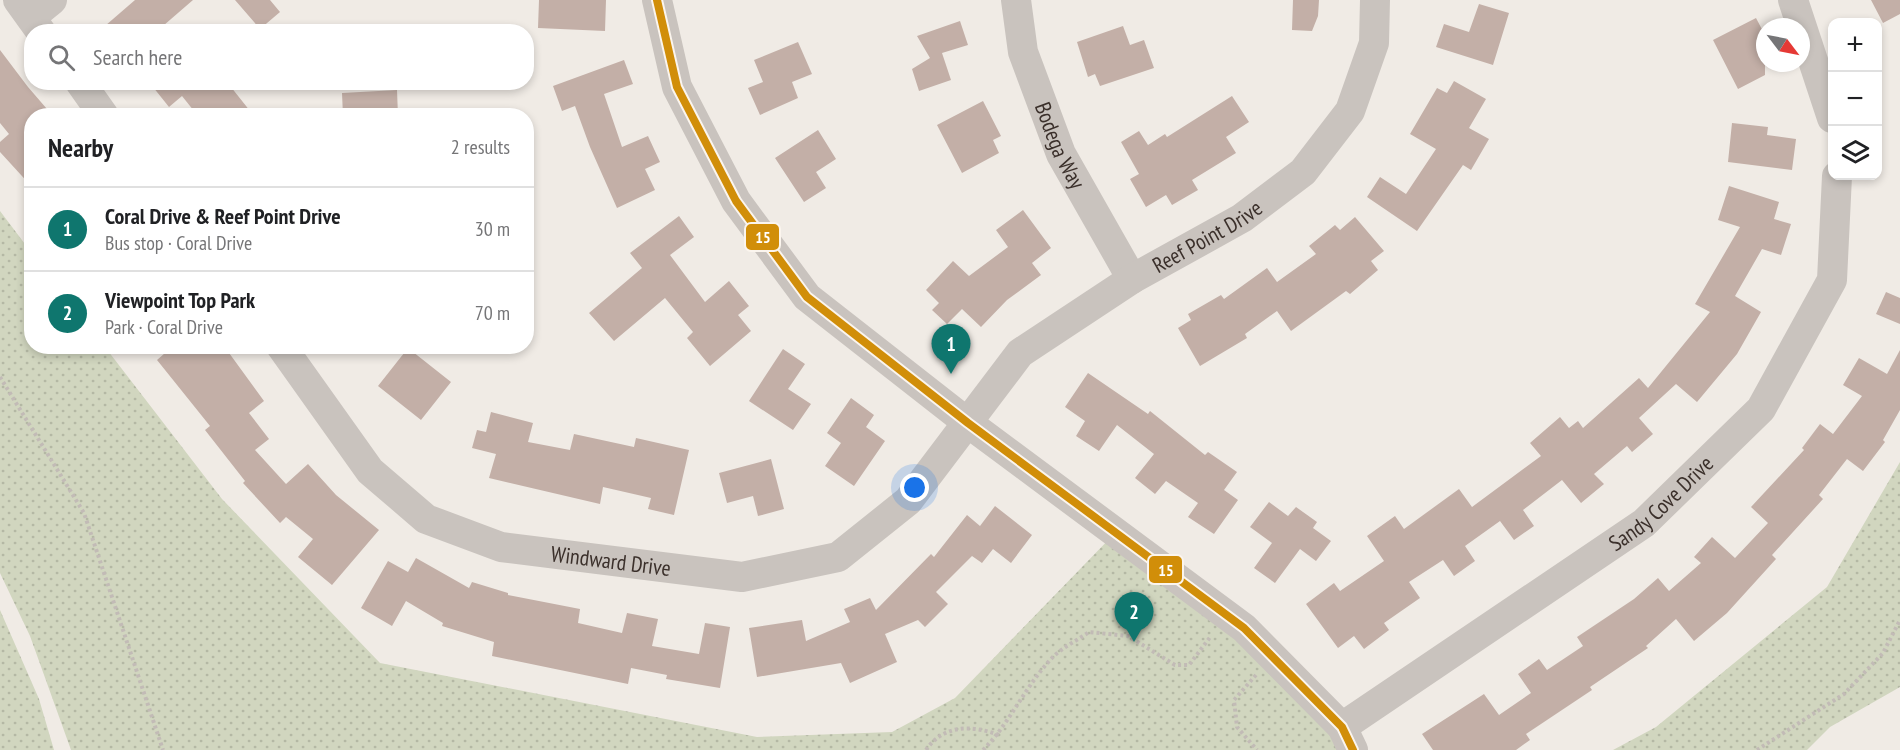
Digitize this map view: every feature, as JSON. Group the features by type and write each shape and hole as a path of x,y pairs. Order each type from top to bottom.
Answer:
{"street":[{"path":"657,0 677,87 736,201 807,297 968,423 1244,628 1347,739"},
{"name":"Bodega Way","path":"1016,0 1023,52 1061,154 1132,279"},
{"name":"Reef Point Drive","path":"968,423 1020,353 1132,279 1242,218 1303,172 1350,111 1374,43 1375,0"},
{"path":"1793,0 1828,103"},
{"path":"86,90 98,108"},
{"name":"Sandy Cove Drive","path":"1347,739 1644,524 1761,409 1832,280 1837,180"},
{"name":"Windward Drive","path":"287,354 370,471 426,519 501,547 742,577 838,557 908,501 968,423"}],"path":[{"path":"0,377 84,513 163,750"},
{"path":"984,750 999,735 1024,694 1055,655 1089,632 1128,636 1175,665 1189,664 1227,615"},
{"path":"1757,750 1844,694 1883,653 1900,620"},
{"path":"1257,750 1237,727 1234,700 1272,656"},
{"path":"926,750 933,740 959,728 981,728 999,735"}],"green space":[{"path":"0,211 24,243 24,354 110,354 222,499 380,663 757,737 892,732 955,698 1116,532 1244,628 1353,750 71,750 30,636 0,573"},
{"path":"1900,462 1900,687 1830,727 1807,750 1613,750 1656,727 1827,587"},
{"path":"0,610 39,699 54,750 0,750"}],"building":[{"path":"135,0 193,0 165,24 107,24"},
{"path":"235,0 270,0 280,12 266,24 256,24"},
{"path":"539,0 606,0 605,31 538,28"},
{"path":"1293,0 1319,0 1318,16 1312,31 1292,30"},
{"path":"1871,0 1900,0 1900,14 1883,23"},
{"path":"1479,4 1509,13 1493,65 1436,47 1444,24 1469,32"},
{"path":"1756,18 1756,72 1765,72 1765,75 1738,89 1713,40"},
{"path":"960,21 968,45 942,53 951,80 919,91 912,69 930,58 917,36"},
{"path":"1123,26 1130,45 1144,40 1154,68 1100,86 1095,74 1088,77 1077,42"},
{"path":"798,42 812,74 792,82 798,98 760,115 748,88 763,82 754,60"},
{"path":"0,50 24,82 24,90 31,90 46,108 24,108 24,178 0,152 0,142 9,134 0,123"},
{"path":"624,60 633,84 604,94 622,147 648,136 660,162 645,169 655,190 617,208 575,106 562,111 553,86"},
{"path":"1454,81 1486,99 1469,128 1489,139 1471,170 1463,165 1417,231 1367,197 1380,177 1406,194 1436,149 1410,134 1437,88 1447,93"},
{"path":"155,90 233,90 248,108 192,108 182,96 169,107"},
{"path":"397,90 398,108 343,108 342,93"},
{"path":"1232,96 1249,122 1226,137 1236,153 1192,180 1198,190 1172,205 1166,195 1146,207 1130,179 1139,174 1121,142 1139,131 1148,145 1165,134 1167,137"},
{"path":"983,101 1001,136 993,140 999,153 962,173 937,125"},
{"path":"1732,123 1768,127 1767,135 1796,139 1792,170 1728,162"},
{"path":"818,130 836,159 816,172 826,188 804,202 775,158"},
{"path":"1729,186 1779,202 1774,219 1791,224 1781,255 1762,249 1735,296 1761,312 1737,354 1697,402 1676,384 1639,418 1653,434 1632,452 1627,446 1594,474 1604,484 1581,503 1562,480 1523,510 1534,526 1514,540 1500,521 1465,546 1475,561 1454,576 1443,560 1409,582 1420,598 1384,623 1389,630 1364,649 1354,636 1338,648 1306,604 1334,583 1340,591 1384,561 1367,536 1395,516 1404,529 1459,489 1472,507 1541,456 1530,443 1560,417 1569,428 1578,421 1583,428 1639,378 1648,388 1710,312 1695,304 1740,227 1718,220"},
{"path":"1023,210 1051,248 1032,263 1041,275 1007,300 981,327 962,309 947,324 932,310 939,303 926,290 953,261 969,276 1008,247 996,230"},
{"path":"679,216 694,237 670,255 705,302 729,281 749,306 738,315 751,331 710,366 687,338 693,332 665,298 614,341 589,313 642,268 630,253"},
{"path":"1355,217 1384,251 1371,261 1378,270 1350,294 1346,291 1291,331 1277,311 1245,334 1247,338 1200,366 1178,328 1191,320 1188,314 1221,295 1224,299 1267,268 1277,282 1316,254 1309,246 1335,225 1340,230"},
{"path":"1886,292 1900,298 1900,324 1876,314"},
{"path":"783,349 805,364 788,389 811,404 793,430 749,401"},
{"path":"1900,350 1900,410 1883,440 1885,442 1863,471 1847,459 1819,495 1823,499 1772,555 1776,559 1727,613 1694,641 1676,619 1646,646 1648,648 1590,687 1592,690 1526,734 1530,740 1516,750 1433,750 1422,734 1484,694 1499,715 1531,693 1518,674 1539,659 1547,670 1583,646 1577,637 1634,599 1658,578 1669,591 1701,563 1694,557 1712,537 1735,558 1768,523 1751,507 1804,450 1802,448 1820,424 1833,434 1862,396 1843,385 1859,358 1887,374"},
{"path":"164,354 230,354 264,401 249,413 269,439 255,450 286,484 308,464 336,495 379,530 332,585 298,557 313,539 286,517 280,523 243,483 245,481 205,430 210,426 157,360"},
{"path":"403,354 416,354 451,382 421,420 378,386"},
{"path":"1088,373 1148,414 1150,411 1205,455 1208,452 1237,472 1224,490 1238,500 1214,534 1188,517 1198,503 1166,481 1155,494 1135,478 1154,454 1117,425 1099,451 1076,436 1085,421 1065,407"},
{"path":"851,398 874,415 866,427 885,441 854,486 825,466 841,443 827,433"},
{"path":"491,412 533,423 528,442 570,450 574,434 634,447 636,438 689,450 674,515 648,509 651,498 603,487 600,504 489,478 496,454 472,448 477,430 486,432"},
{"path":"771,459 784,509 758,516 753,496 727,503 719,473"},
{"path":"1269,502 1288,516 1296,507 1317,522 1313,528 1331,541 1316,561 1300,549 1275,583 1254,568 1272,543 1250,527"},
{"path":"995,506 1032,535 1011,563 993,549 982,563 972,556 936,592 948,604 925,627 918,620 885,634 897,662 850,683 841,663 757,677 749,628 802,620 806,641 850,622 844,609 870,598 876,610 931,554 934,557 967,515 980,526"},
{"path":"416,558 469,588 472,582 508,593 508,595 580,609 578,623 622,633 627,613 658,619 652,646 699,654 705,623 730,627 720,688 666,679 667,675 631,668 628,684 492,656 494,642 442,626 443,623 406,601 392,626 361,608 388,561 408,572"}],"transit line":[{"name":"15","path":"657,0 677,87 736,201 807,297 968,423 1244,628 1342,727 1353,750"}],"place":[{"name":"Coral Drive & Reef Point Drive","path":"951,374"},
{"name":"Viewpoint Top Park","path":"1134,642"}]}
